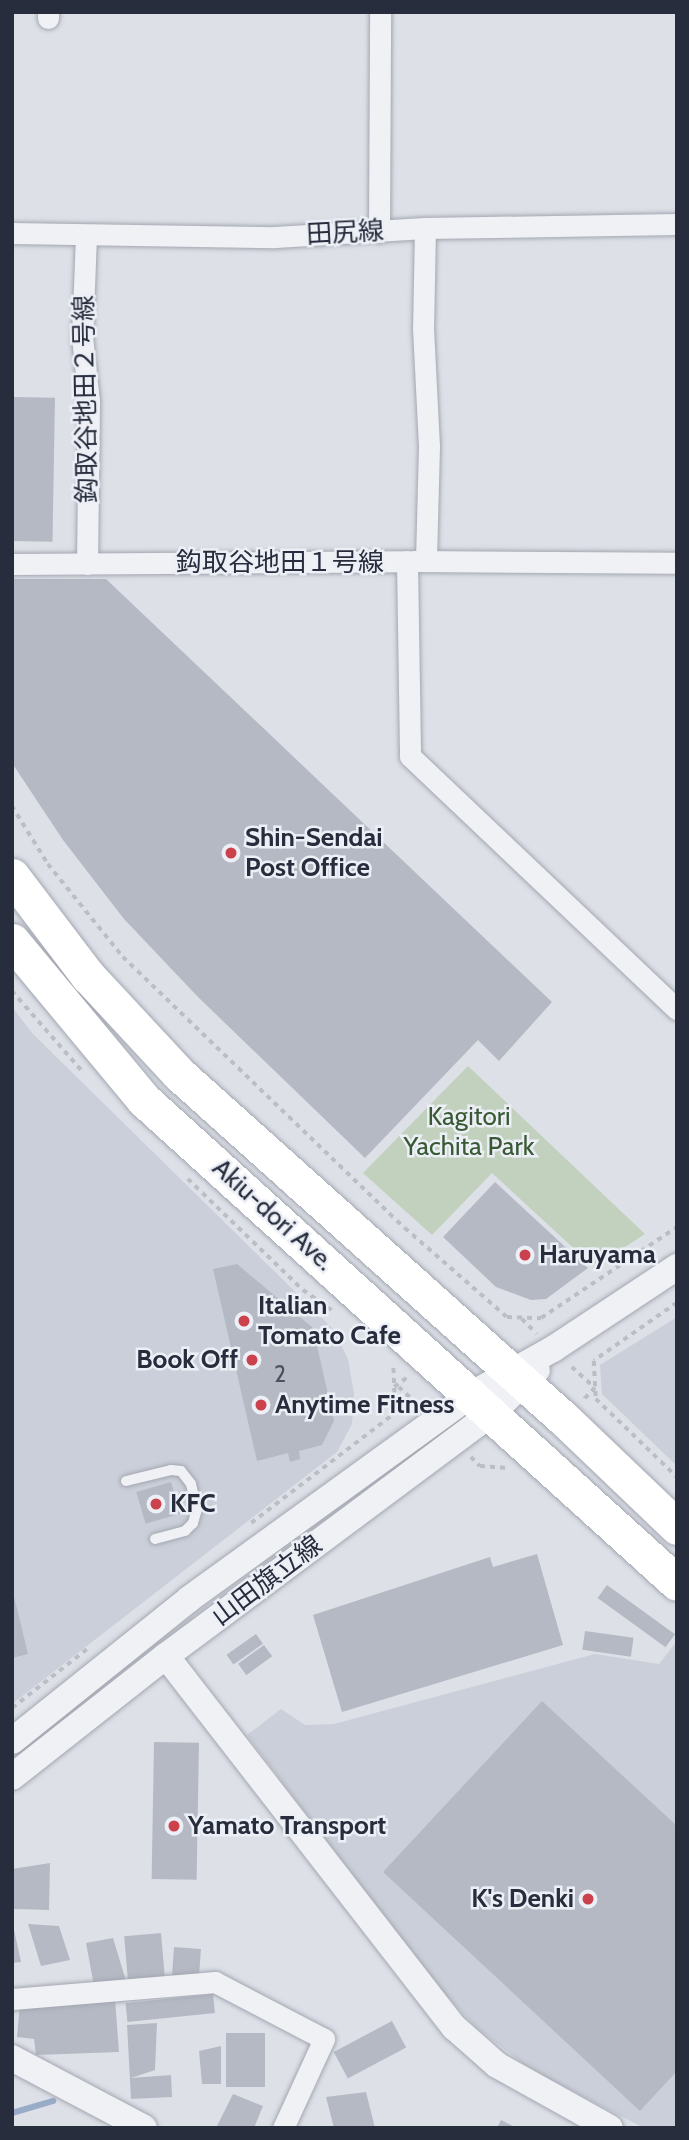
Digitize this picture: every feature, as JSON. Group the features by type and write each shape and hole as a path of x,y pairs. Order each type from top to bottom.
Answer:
{"highway":[{"name":"Akiu-dori Ave.","path":"12,876 88,976 179,1074 677,1527"},
{"name":"Akiu-dori Ave.","path":"12,941 144,1100 482,1403 677,1583"}],"street":[{"path":"379,232 380,12"},
{"name":"田尻線","path":"12,233 275,237 425,228 677,224"},
{"path":"425,228 422,328 429,446 417,561 677,563"},
{"name":"鈎取谷地田２号線","path":"86,235 82,337 89,401 87,564"},
{"name":"鈎取谷地田１号線","path":"12,564 417,561 410,756 677,1009"},
{"name":"山田旗立線","path":"12,1741 189,1599 516,1380 554,1350 677,1268"},
{"name":"山田旗立線","path":"12,1777 482,1403"},
{"path":"166,1656 454,2027 498,2065 610,2128"},
{"path":"12,1999 215,1982 324,2039 283,2128"},
{"path":"12,2058 144,2128"}],"lane":[{"path":"125,1481 172,1470 181,1471 191,1484 197,1509 193,1523 185,1531 155,1539"}],"path":[{"path":"12,806 48,864 123,957 189,1025 405,1228 507,1317 541,1318 677,1227"},
{"path":"12,991 84,1073"},
{"path":"184,1175 303,1290 337,1314"},
{"path":"677,1303 594,1361 596,1399 677,1477"},
{"path":"521,1318 595,1388"},
{"path":"242,1530 395,1413 397,1387 393,1353"},
{"path":"397,1387 414,1371"},
{"path":"397,1387 417,1404"},
{"path":"480,1466 517,1471"},
{"path":"12,1708 93,1644"}],"shaded area":[{"path":"12,1007 33,1034 333,1329 348,1359 354,1394 352,1424 337,1452 12,1704"},
{"path":"677,1317 677,1466 602,1394 600,1365"},
{"path":"677,1641 677,2128 644,2128 530,2069 477,2028 435,1984 247,1735 281,1709 305,1725 334,1724 595,1654 659,1664"}],"green space":[{"name":"Kagitori Yachita Park","path":"468,1066 645,1234 594,1267 492,1173 432,1235 363,1173"}],"building":[{"path":"12,397 55,398 52,542 12,541"},
{"path":"12,579 106,579 552,1002 499,1061 478,1040 365,1158 198,997 124,919 63,840 12,763"},
{"path":"495,1182 588,1268 546,1299 531,1300 496,1287 443,1237"},
{"path":"237,1264 313,1328 334,1421 322,1445 299,1451 300,1459 290,1462 288,1453 257,1461 213,1269"},
{"path":"171,1482 180,1514 145,1524 136,1492"},
{"path":"537,1554 563,1645 342,1712 313,1615 490,1557 493,1567"},
{"path":"607,1585 675,1634 666,1647 598,1598"},
{"path":"12,1588 28,1654 12,1658"},
{"path":"585,1631 634,1638 631,1657 582,1650"},
{"path":"256,1634 263,1644 233,1664 227,1655"},
{"path":"264,1645 272,1656 246,1675 238,1664"},
{"path":"542,1701 677,1826 677,2071 640,2111 383,1872"},
{"path":"154,1742 199,1743 197,1880 152,1879"},
{"path":"50,1863 49,1910 13,1909 12,1869"},
{"path":"28,1924 59,1926 70,1960 41,1966"},
{"path":"13,1925 21,1962 12,1963"},
{"path":"161,1933 165,1977 128,1980 124,1936"},
{"path":"113,1938 126,1981 94,1986 86,1943"},
{"path":"174,1947 201,1949 199,1977 172,1975"},
{"path":"213,1994 215,2013 127,2022 125,2003"},
{"path":"115,1999 119,2052 36,2055 34,2039 17,2037 20,2004"},
{"path":"392,2021 406,2047 348,2078 334,2052"},
{"path":"157,2023 155,2070 131,2078 171,2075 172,2097 131,2099 127,2025"},
{"path":"226,2033 265,2033 265,2087 226,2087"},
{"path":"221,2046 221,2084 202,2084 199,2051"},
{"path":"366,2092 375,2128 334,2128 326,2097"},
{"path":"233,2094 263,2106 254,2128 216,2128"},
{"path":"501,2120 517,2128 497,2128"}],"waterway":[{"path":"12,2113 53,2101"}],"place":[{"name":"Shin-Sendai Post Office","path":"231,853"},
{"name":"Haruyama","path":"525,1255"},
{"name":"Italian Tomato Cafe","path":"244,1321"},
{"name":"Book Off","path":"252,1360"},
{"name":"Anytime Fitness","path":"261,1405"},
{"name":"KFC","path":"156,1504"},
{"name":"Yamato Transport","path":"174,1826"},
{"name":"K's Denki","path":"588,1899"}]}
